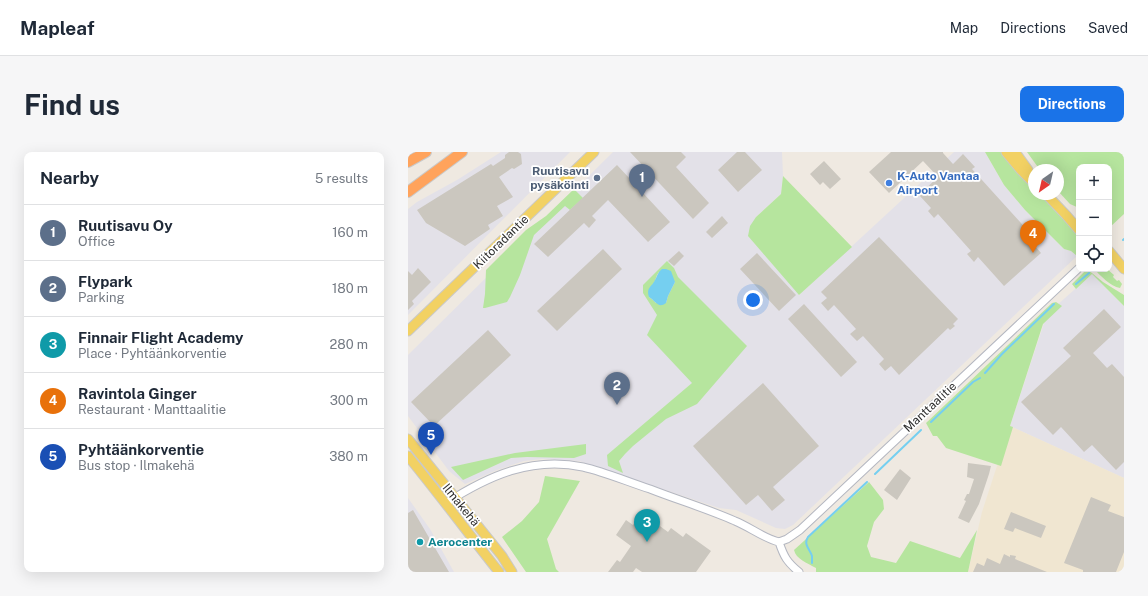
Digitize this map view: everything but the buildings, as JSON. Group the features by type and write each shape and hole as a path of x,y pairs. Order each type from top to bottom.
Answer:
{"highway":[{"path":"408,162 426,152"},
{"path":"408,192 462,152"}],"main road":[{"name":"Kiitoradantie","path":"408,331 594,152"},
{"path":"1006,152 1028,176"},
{"path":"1015,152 1028,170"},
{"path":"1052,200 1076,227"},
{"path":"1066,215 1076,223"},
{"path":"1112,255 1124,269"},
{"path":"1112,263 1124,272"},
{"name":"Ilmakehä","path":"408,439 502,556 512,572"},
{"name":"Ilmakehä","path":"408,456 499,572"}],"street":[{"name":"Manttaalitie","path":"779,542 787,539 800,530 1076,270"},
{"path":"446,503 484,481 530,465 549,464 582,467 598,471 742,524 770,540 779,542 785,558 799,572"}],"shaded area":[{"path":"501,152 570,152 408,315 408,209 417,202 457,180"},
{"path":"613,152 782,152 783,176 781,194 756,217 799,295 954,152 985,152 1004,185 1025,210 1064,249 1071,251 1076,255 1076,257 793,525 785,529 776,528 736,510 719,508 579,461 542,459 524,461 497,470 465,484 449,471 408,416 408,355"},
{"path":"1092,274 1124,306 1124,478 1010,426 1047,314"},
{"path":"1010,426 1124,478 1124,572 968,572 982,512"},
{"name":"Aerocenter","path":"408,498 430,529 454,572 408,572"}],"green space":[{"path":"985,152 1002,152 1028,182 1028,200 1045,200 1076,233 1076,255 1071,251 1064,249 1025,210 1004,185"},
{"path":"1027,152 1124,152 1124,214 1112,225 1112,164 1076,164 1076,207 1070,204 1064,198 1064,164 1036,164"},
{"path":"783,176 852,247 799,295 748,236 750,226 756,217 781,194"},
{"path":"574,189 583,198 570,210 565,206 534,235 520,275 507,302 483,308 486,270 526,230 546,216"},
{"path":"667,261 674,268 678,277 747,346 697,404 666,419 625,454 619,461 623,473 608,466 607,455 692,383 647,335 657,315 643,293 643,285","holes":["659,272 675,282 666,303 656,303 649,297"]},
{"path":"1084,272 1091,272 1103,282 1124,295 1124,306 1092,274 1076,289 1072,284"},
{"path":"1097,272 1110,272 1114,275 1113,277 1117,281 1119,280 1122,284 1120,288 1116,287"},
{"path":"1056,302 1062,306 1043,324 1010,426 1013,427 1001,466 946,448 937,436 933,436 926,423 1052,303"},
{"path":"586,444 586,454 574,458 511,458 463,480 451,467 515,453"},
{"path":"545,476 580,481 547,539 556,569 559,572 526,572 502,537 522,521 539,502"},
{"path":"869,482 883,500 884,509 874,522 867,546 871,557 896,563 910,541 960,558 977,530 968,572 816,572 816,568 799,558 794,550"}],"water":[{"path":"662,269 671,271 675,282 666,303 659,305 649,297 648,291"}],"waterway":[{"path":"1076,284 1089,273"},
{"path":"985,373 1002,354 1054,304"},
{"path":"931,422 973,382 980,378"},
{"path":"875,474 921,430"},
{"path":"812,563 812,556 806,542 808,537 867,482"}],"place":[{"name":"Ruutisavu pysäköinti","path":"597,178"},
{"name":"K-Auto Vantaa Airport","path":"889,183"},
{"name":"Ruutisavu Oy","path":"642,197"},
{"name":"Ravintola Ginger","path":"1033,253"},
{"name":"Flypark","path":"617,405"},
{"name":"Pyhtäänkorventie","path":"431,455"},
{"name":"Aerocenter","path":"420,542"},
{"name":"Finnair Flight Academy","path":"647,542"}]}
